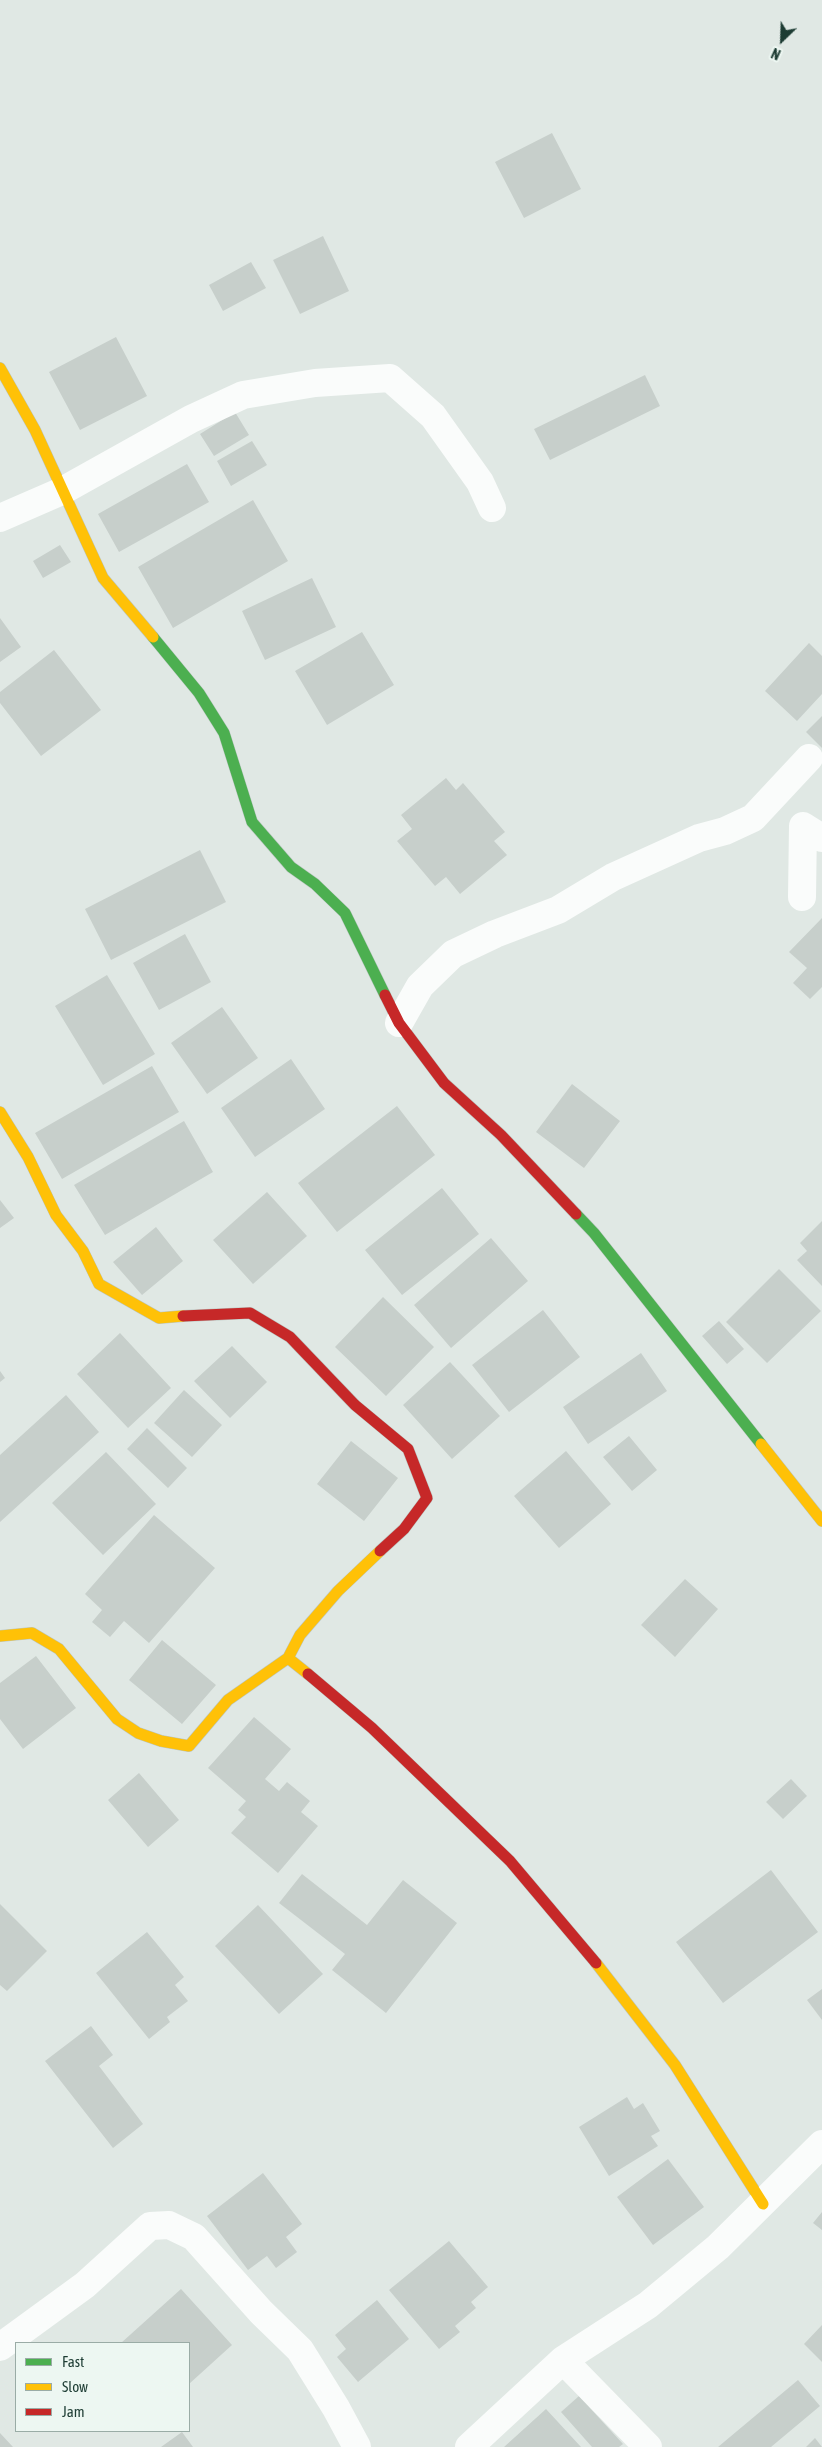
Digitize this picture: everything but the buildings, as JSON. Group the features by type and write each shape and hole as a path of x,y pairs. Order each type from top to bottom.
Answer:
{"street":[{"path":"0,368 34,430 103,578 199,694 224,733 252,822 291,867 315,884 345,913 399,1023 444,1084 501,1135 594,1233 822,1521"},
{"path":"0,518 62,491 191,419 243,395 315,382 390,378 434,416 480,482 492,508"},
{"path":"399,1023 420,986 453,954 496,934 558,910 613,877 699,838 725,831 753,818 809,758"},
{"path":"802,898 803,826 822,838"},
{"path":"0,1112 28,1157 56,1215 83,1251 99,1284 159,1318 212,1313 250,1313 290,1337 355,1405 408,1449 427,1498 404,1529 338,1591 300,1635 288,1658 228,1700 189,1746 161,1742 138,1732 117,1719 59,1649 32,1633 0,1636"},
{"path":"288,1658 372,1728 510,1861 589,1954 675,2065 763,2204"},
{"path":"469,2447 563,2360 648,2305 718,2247 822,2144"},
{"path":"0,2347 85,2285 150,2226 169,2225 194,2237 261,2312 300,2350 336,2408 357,2447"},
{"path":"563,2360 648,2447"}],"traffic: fast":[{"path":"153,637 199,693 224,733 252,822 291,867 315,884 345,913 385,995"},
{"path":"576,1214 594,1233 761,1444"}],"traffic: slow":[{"path":"0,368 35,430 103,578 153,637"},
{"path":"0,1112 28,1157 56,1215 83,1251 99,1284 159,1318 183,1316"},
{"path":"761,1444 822,1521"},
{"path":"288,1658 300,1635 338,1591 380,1551"},
{"path":"0,1636 32,1633 59,1649 117,1719 138,1733 161,1741 189,1746 228,1700 288,1658 308,1674"},
{"path":"596,1963 675,2065 763,2204"}],"traffic: jam":[{"path":"385,995 399,1023 444,1083 501,1135 576,1214"},
{"path":"183,1316 250,1313 290,1337 355,1405 408,1449 427,1498 404,1529 380,1551"},
{"path":"308,1674 372,1728 510,1861 596,1963"}]}
